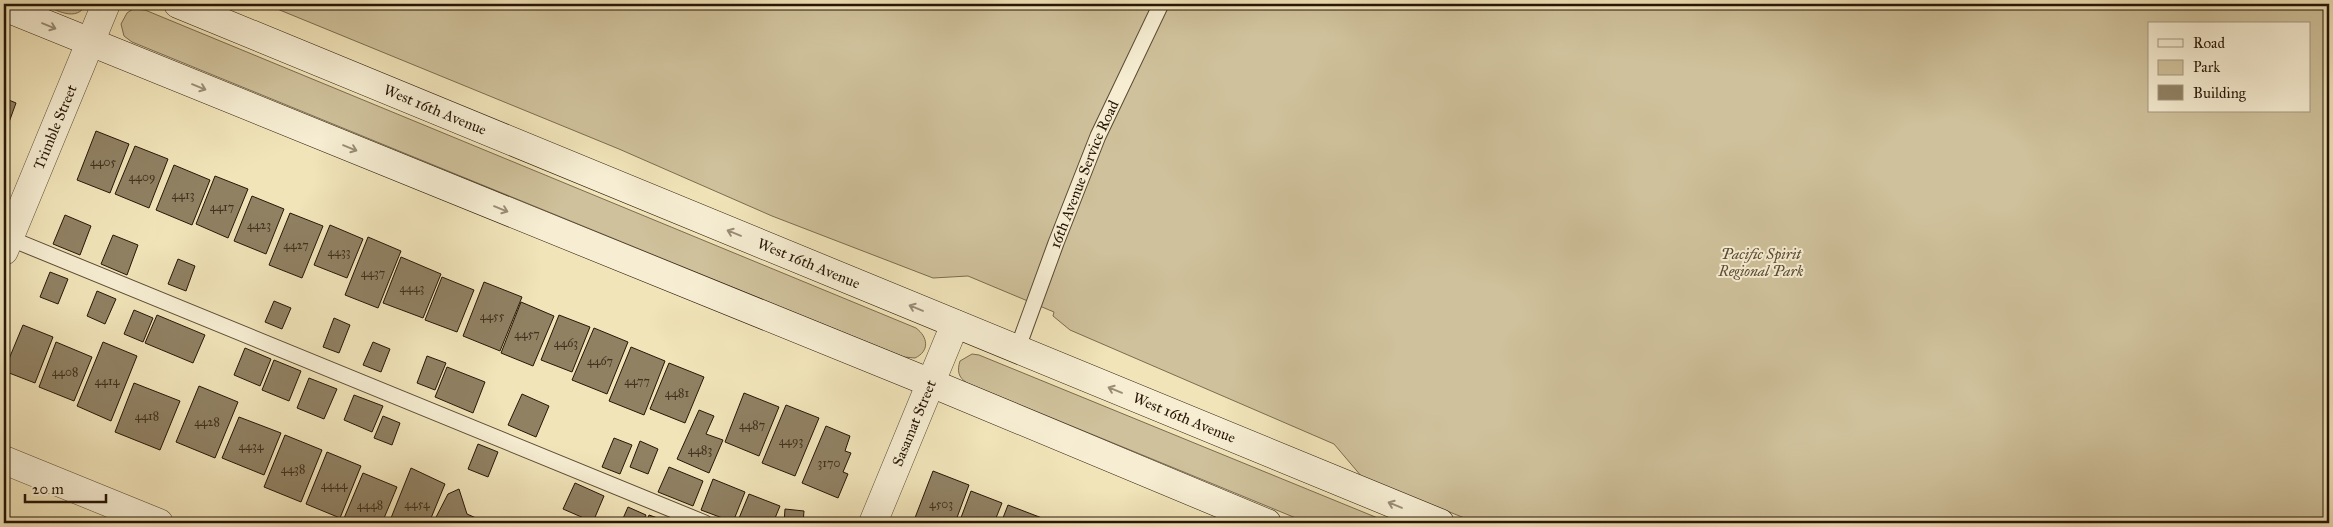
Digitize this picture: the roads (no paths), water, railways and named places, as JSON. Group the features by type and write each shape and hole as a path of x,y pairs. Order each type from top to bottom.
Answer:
{"main road":[{"name":"Trimble Street","path":"5,242 106,4"},
{"name":"West 16th Avenue","path":"178,4 1440,523"},
{"path":"4,7 931,384 1267,523"},
{"name":"Sasamat Street","path":"874,523 955,324"},
{"path":"4,460 159,523"}],"lane":[{"name":"16th Avenue Service Road","path":"1017,350 1098,136 1161,4"},
{"path":"5,242 705,523"}],"park label":[{"name":"Pacific Spirit Regional Park","path":"1761,262"}]}
